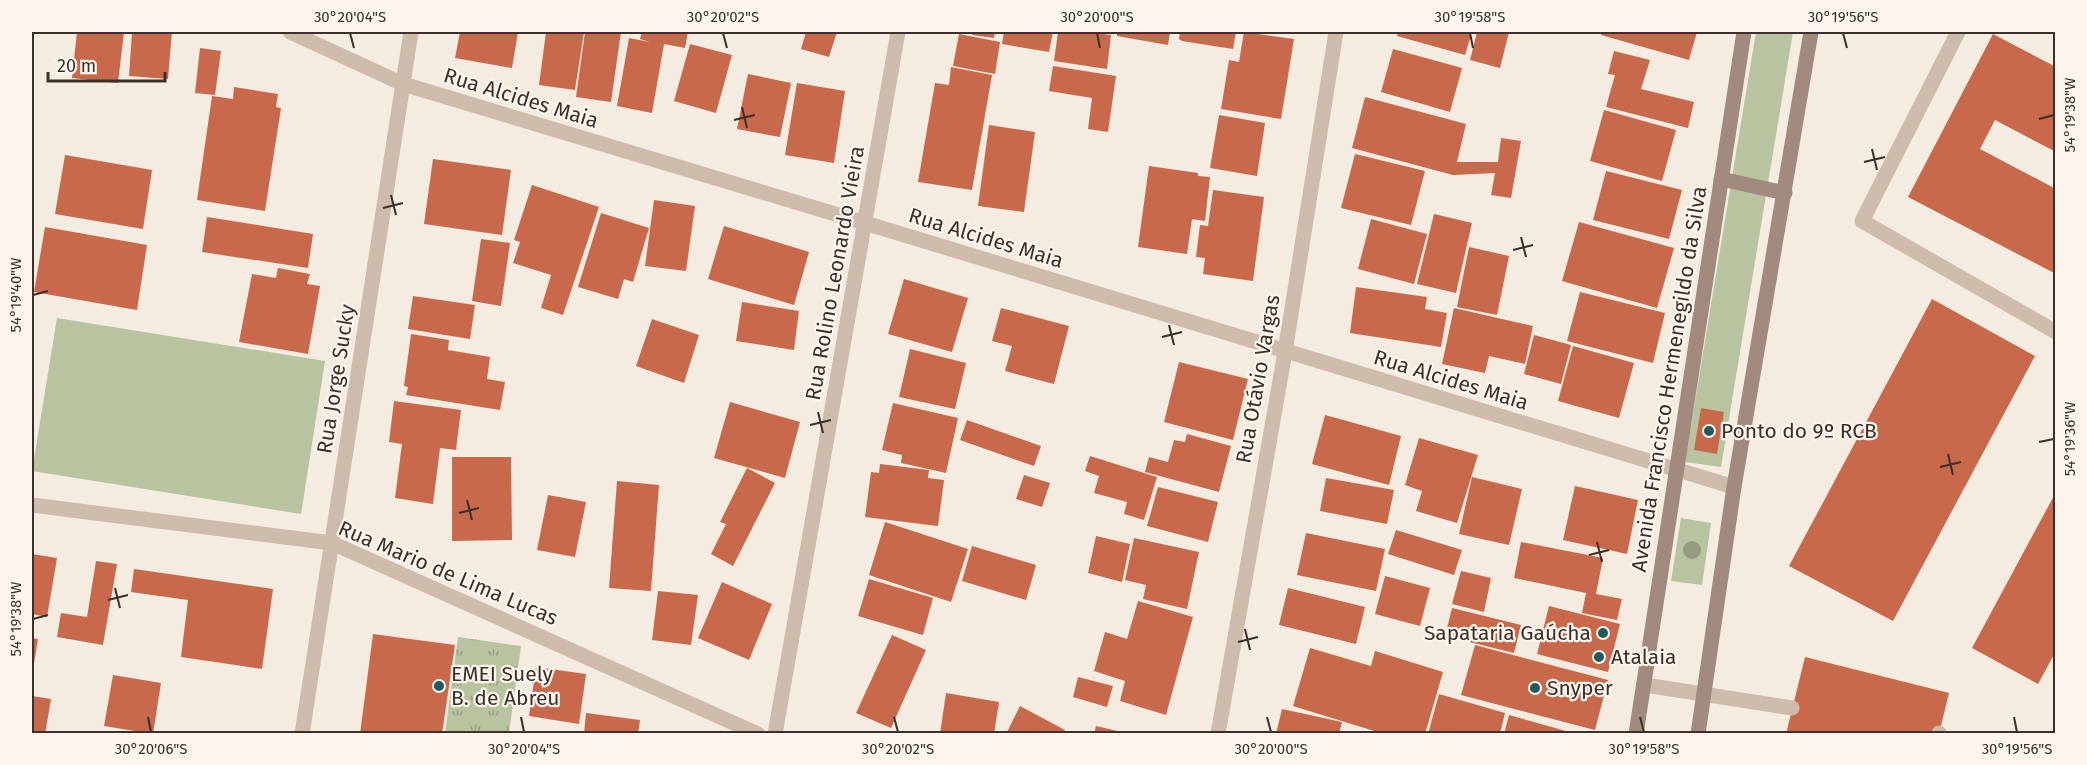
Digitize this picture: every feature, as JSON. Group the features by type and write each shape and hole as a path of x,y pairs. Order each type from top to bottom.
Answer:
{"main road":[{"name":"Avenida Francisco Hermenegildo da Silva","path":"1636,734 1744,32"},
{"path":"1698,734 1734,487 1811,32"},
{"path":"1721,179 1785,193"}],"street":[{"name":"Rua Alcides Maia","path":"290,32 403,84 1734,487"},
{"name":"Rua Jorge Sucky","path":"302,734 411,32"},
{"name":"Rua Rolino Leonardo Vieira","path":"775,734 898,32"},
{"name":"Rua Otávio Vargas","path":"1218,734 1285,352 1336,32"},
{"path":"1958,32 1862,220 2055,332"},
{"name":"Rua Mario de Lima Lucas","path":"32,504 332,543 758,734"},
{"path":"1645,685 1792,708"}],"green space":[{"path":"1756,32 1793,32 1721,467 1685,462"},
{"path":"57,318 325,361 301,514 32,471"},
{"path":"1681,518 1711,523 1702,585 1671,581"},
{"path":"458,637 521,646 509,733 445,733"}],"building":[{"path":"77,32 124,32 118,83 72,78"},
{"path":"132,32 172,32 168,79 129,76"},
{"path":"460,32 518,32 512,68 455,58"},
{"path":"546,32 584,32 575,90 539,85"},
{"path":"585,32 621,32 611,102 576,97"},
{"path":"642,32 688,32 685,48 664,44 652,113 617,106 629,38 650,42 640,39"},
{"path":"806,32 837,32 829,57 801,49"},
{"path":"972,32 995,32 994,38 972,35"},
{"path":"1004,32 1053,32 1049,52 1002,44"},
{"path":"1058,32 1111,35 1107,69 1054,61"},
{"path":"1117,32 1170,32 1168,45 1117,36"},
{"path":"1180,32 1236,32 1233,49 1182,41 1179,39"},
{"path":"1244,32 1294,39 1281,119 1221,109 1229,60 1239,62"},
{"path":"1398,32 1472,32 1465,55 1397,36"},
{"path":"1477,32 1509,32 1500,68 1470,60"},
{"path":"1602,32 1697,32 1689,60 1601,35"},
{"path":"959,34 1000,42 995,74 953,66"},
{"path":"1993,34 2056,67 2056,152 1995,120 1980,149 2056,189 2056,274 1908,197"},
{"path":"690,44 732,55 716,113 674,101"},
{"path":"200,48 221,51 215,95 195,93"},
{"path":"1393,49 1462,68 1450,112 1381,92"},
{"path":"1614,51 1650,60 1641,89 1694,102 1688,128 1606,107 1615,75 1608,74"},
{"path":"1053,66 1116,76 1108,132 1088,129 1092,98 1049,91"},
{"path":"951,67 992,75 972,190 918,182 935,83 949,85"},
{"path":"748,74 791,83 780,137 737,129"},
{"path":"797,83 845,91 834,163 785,155"},
{"path":"234,87 278,94 276,107 281,108 265,211 197,200 212,96 233,99"},
{"path":"1365,97 1466,124 1457,162 1498,162 1501,138 1521,141 1511,198 1491,195 1495,173 1453,175 1352,148"},
{"path":"1604,110 1676,130 1662,181 1590,161"},
{"path":"1219,115 1265,123 1257,176 1210,168"},
{"path":"989,125 1035,132 1024,212 978,206"},
{"path":"1355,154 1425,171 1411,225 1341,208"},
{"path":"65,155 152,170 143,229 55,214"},
{"path":"433,159 511,170 502,235 424,224"},
{"path":"1149,166 1198,173 1198,176 1210,177 1205,221 1192,219 1187,254 1138,247"},
{"path":"1606,171 1682,190 1669,239 1593,220"},
{"path":"532,185 599,207 563,315 541,308 551,275 513,263 520,242 514,240"},
{"path":"1213,190 1264,197 1253,281 1203,274 1205,258 1196,257 1200,225 1208,226"},
{"path":"654,200 695,206 686,271 645,266"},
{"path":"601,213 649,228 633,282 624,279 618,299 578,287"},
{"path":"1434,214 1472,223 1456,293 1417,284"},
{"path":"207,217 313,234 308,268 202,252"},
{"path":"1371,219 1427,234 1414,284 1358,269"},
{"path":"1579,222 1674,248 1657,308 1562,281"},
{"path":"724,226 809,252 794,305 708,279"},
{"path":"45,227 147,245 137,310 34,292"},
{"path":"481,239 510,243 501,306 472,301"},
{"path":"1469,247 1509,256 1497,315 1457,307"},
{"path":"278,268 310,274 307,284 320,286 308,354 239,342 252,274 276,278"},
{"path":"904,279 968,298 952,352 888,334"},
{"path":"1356,287 1427,297 1425,309 1447,313 1441,347 1350,333"},
{"path":"1580,292 1665,313 1653,363 1567,341"},
{"path":"413,296 475,305 470,339 408,329"},
{"path":"1932,299 2035,356 1893,621 1789,566"},
{"path":"742,302 799,311 794,350 736,341"},
{"path":"1001,308 1069,326 1054,384 1005,371 1012,346 992,341"},
{"path":"1454,308 1533,326 1525,364 1489,356 1485,373 1442,364"},
{"path":"652,319 699,335 684,383 636,366"},
{"path":"411,334 449,340 448,350 490,357 487,379 505,382 500,410 406,395 408,387 404,386"},
{"path":"1534,335 1571,345 1561,384 1524,374"},
{"path":"1573,346 1634,363 1619,418 1558,401"},
{"path":"910,349 966,363 955,409 899,397"},
{"path":"1179,362 1248,379 1233,440 1164,422"},
{"path":"394,401 461,410 456,450 440,448 433,504 395,498 402,444 389,442"},
{"path":"730,402 800,422 785,478 714,458"},
{"path":"893,403 958,418 946,473 901,463 902,455 882,450"},
{"name":"Ponto do 9º RCB","path":"1701,408 1724,412 1717,454 1694,450"},
{"path":"1325,415 1401,436 1389,485 1312,464"},
{"path":"967,420 1041,446 1034,466 960,440"},
{"path":"1187,434 1231,446 1219,492 1145,472 1149,457 1168,462 1174,440 1185,442"},
{"path":"1419,438 1478,455 1457,523 1416,511 1422,491 1405,485"},
{"path":"1090,456 1157,477 1144,520 1124,514 1127,502 1094,493 1099,476 1085,471"},
{"path":"452,457 511,457 512,540 452,541"},
{"path":"880,464 929,470 928,478 944,480 938,526 865,517 871,472 879,473"},
{"path":"747,468 775,483 733,566 711,554 726,524 720,522"},
{"path":"1024,475 1050,483 1042,507 1016,499"},
{"path":"1472,477 1522,489 1509,545 1459,534"},
{"path":"1326,478 1394,490 1387,524 1320,511"},
{"path":"617,481 659,485 651,591 609,588"},
{"path":"1575,486 1638,500 1627,554 1563,540"},
{"path":"1158,487 1218,502 1208,542 1147,526"},
{"path":"2056,492 2056,651 2038,684 1972,648"},
{"path":"548,495 586,502 575,557 537,550"},
{"path":"885,522 968,549 951,602 869,575"},
{"path":"1396,530 1462,550 1454,575 1388,554"},
{"path":"1306,533 1385,549 1376,591 1297,575"},
{"path":"1096,536 1130,544 1122,582 1088,573"},
{"path":"1134,538 1199,552 1187,609 1143,599 1146,585 1125,580"},
{"path":"1521,542 1603,558 1596,594 1622,599 1617,620 1582,613 1586,593 1514,578"},
{"path":"972,546 1036,565 1026,600 962,581"},
{"path":"32,554 57,558 47,617 32,614"},
{"path":"96,561 117,564 103,645 57,637 61,613 87,617"},
{"path":"134,569 273,589 262,669 181,657 188,600 131,592"},
{"path":"1461,571 1491,578 1484,612 1452,604"},
{"path":"1385,576 1430,588 1420,626 1375,614"},
{"path":"869,579 933,598 923,635 858,616"},
{"path":"722,582 772,604 749,660 698,638"},
{"path":"1288,588 1365,607 1356,644 1279,625"},
{"path":"658,591 698,595 691,645 652,640"},
{"path":"1138,601 1193,617 1166,715 1120,701 1125,681 1094,671 1105,632 1127,639"},
{"path":"1549,606 1620,624 1608,672 1537,654"},
{"path":"1452,608 1521,625 1514,653 1445,636"},
{"path":"373,634 455,645 442,734 360,734"},
{"path":"892,635 926,650 891,728 856,713"},
{"path":"32,638 38,639 33,670 32,670"},
{"name":"Snyper","path":"1475,645 1608,680 1595,730 1461,695"},
{"path":"1310,648 1371,666 1375,651 1443,672 1425,734 1384,734 1293,706"},
{"path":"1805,657 1949,693 1939,734 1786,734"},
{"path":"536,667 586,674 579,724 529,716"},
{"path":"113,675 161,683 153,734 104,726"},
{"path":"1078,677 1113,686 1107,707 1073,697"},
{"path":"946,693 999,702 994,734 940,734"},
{"path":"1439,694 1505,713 1500,734 1428,734"},
{"path":"32,696 51,699 45,734 32,734"},
{"path":"1020,706 1065,730 1063,734 1006,734"},
{"path":"1282,709 1342,722 1339,734 1276,734"},
{"path":"586,713 640,720 638,734 584,734"},
{"path":"1509,715 1573,733 1573,734 1504,734"},
{"path":"1096,726 1126,733 1126,734 1094,734"}],"place":[{"name":"Ponto do 9º RCB","path":"1709,431"},
{"name":"Sapataria Gaúcha","path":"1603,633"},
{"name":"Atalaia","path":"1599,657"},
{"name":"EMEI Suely B. de Abreu","path":"439,686"},
{"name":"Snyper","path":"1535,688"}]}
